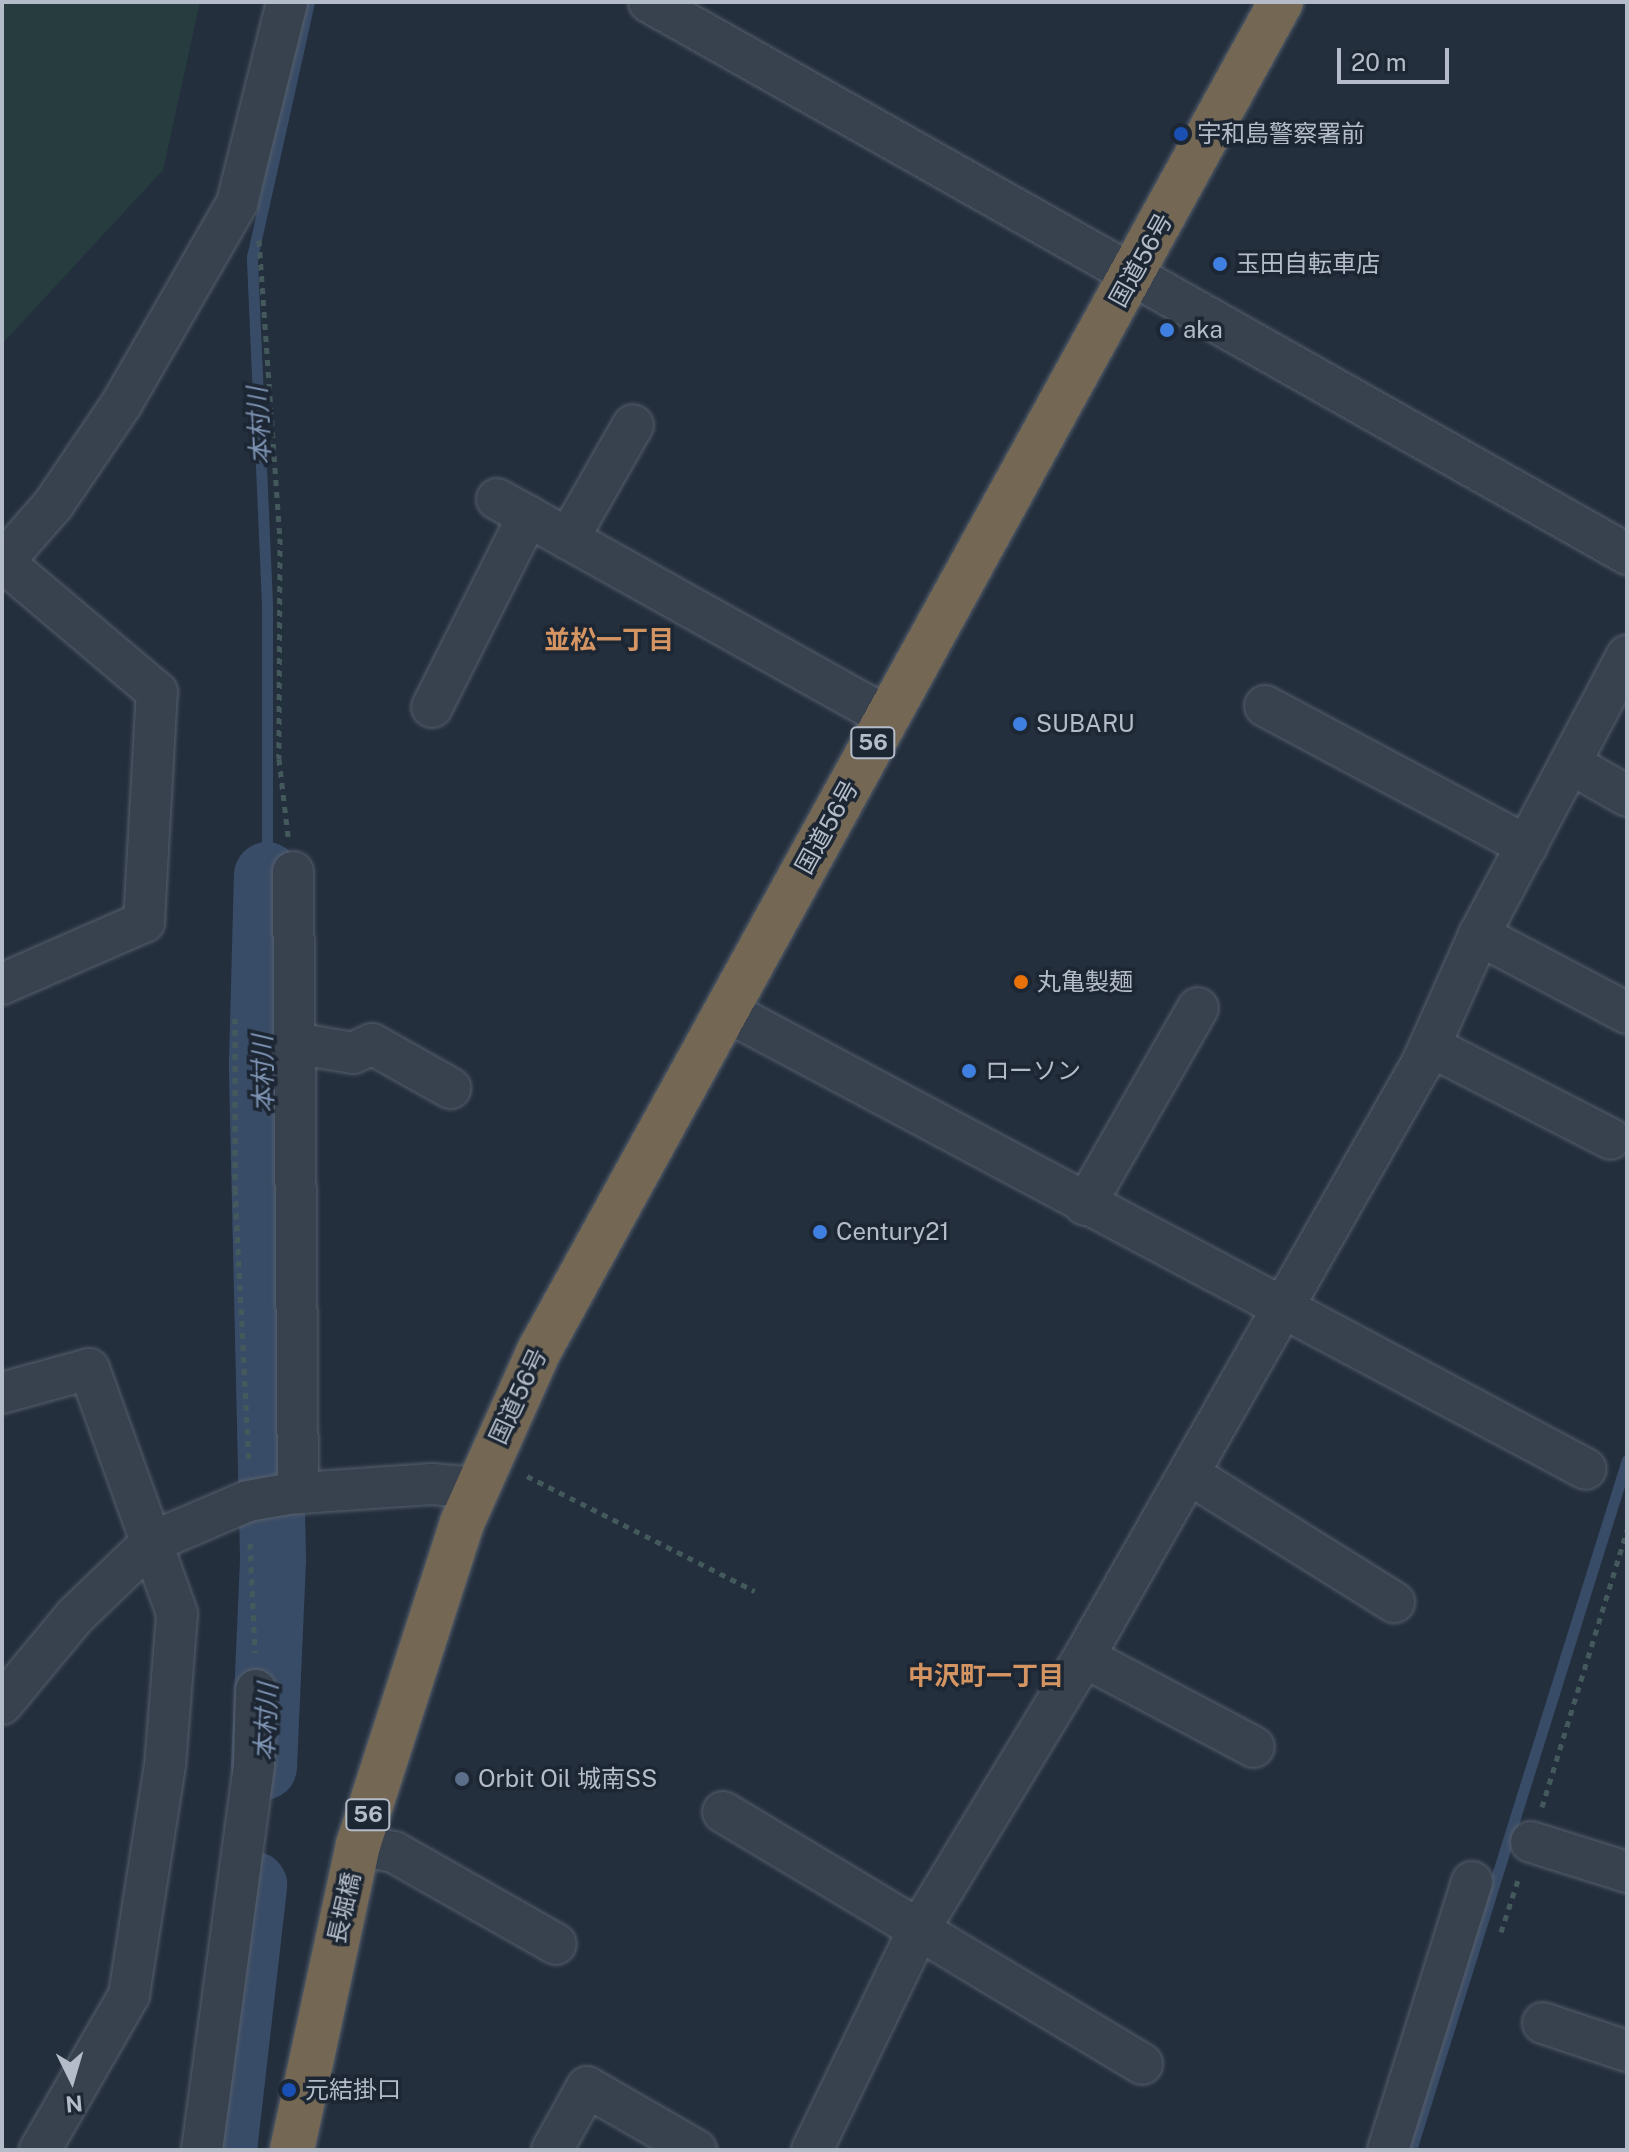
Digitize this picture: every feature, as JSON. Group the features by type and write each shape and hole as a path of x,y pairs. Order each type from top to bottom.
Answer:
{"highway":[{"name":"国道56号","path":"484,1472 566,1299 1281,2"},
{"name":"長堀橋","path":"292,2150 358,1845 484,1472"}],"street":[{"path":"2,984 144,922 157,692 3,563 53,505 122,403 237,203 287,2"},
{"path":"649,2 1627,554"},
{"path":"568,539 633,425"},
{"path":"432,707 512,508 887,717"},
{"path":"812,2150 918,1931 1084,1657 1283,1311 1430,1046 1479,935 1627,656"},
{"path":"1265,706 1527,846"},
{"path":"1571,764 1627,796"},
{"path":"273,1497 294,1043 293,872"},
{"path":"1479,935 1627,1013"},
{"path":"1085,1205 1198,1008"},
{"path":"726,1011 1283,1311 1586,1469"},
{"path":"294,1043 353,1053 372,1044 450,1088"},
{"path":"1430,1046 1611,1139"},
{"path":"2,1393 89,1369 177,1614 165,1765 129,1995 40,2150"},
{"path":"2,1704 75,1616 152,1542 273,1497 432,1484 484,1472"},
{"path":"1189,1474 1394,1602"},
{"path":"1084,1657 1254,1747"},
{"path":"202,2150 254,1764 256,1690"},
{"path":"723,1812 1142,2064"},
{"path":"1531,1842 1627,1872"},
{"path":"358,1845 394,1852 556,1944"},
{"path":"1388,2150 1472,1882"},
{"path":"1543,2023 1627,2051"},
{"path":"552,2150 587,2087 696,2150"}],"path":[{"path":"237,203 261,243 280,538 279,759 293,872"},
{"path":"235,1018 235,1189 273,1497 256,1690"},
{"path":"484,1472 755,1591"}],"green space":[{"path":"2,2 200,2 163,170 2,344"}],"waterway":[{"name":"本村川","path":"267,875 267,604 252,257 309,2"},
{"name":"本村川","path":"264,1767 273,1557 262,1063 267,875"},
{"path":"1411,2150 1627,1460"},
{"name":"本村川","path":"224,2150 254,1885"}],"place":[{"name":"宇和島警察署前","path":"1181,134"},
{"name":"玉田自転車店","path":"1220,264"},
{"name":"aka","path":"1167,330"},
{"name":"SUBARU","path":"1020,724"},
{"name":"丸亀製麺","path":"1021,982"},
{"name":"ローソン","path":"969,1071"},
{"name":"Century21","path":"820,1232"},
{"name":"Orbit Oil 城南SS","path":"462,1779"},
{"name":"元結掛口","path":"289,2090"}],"district":[{"name":"並松一丁目","path":"609,640"},
{"name":"中沢町一丁目","path":"986,1676"}]}
